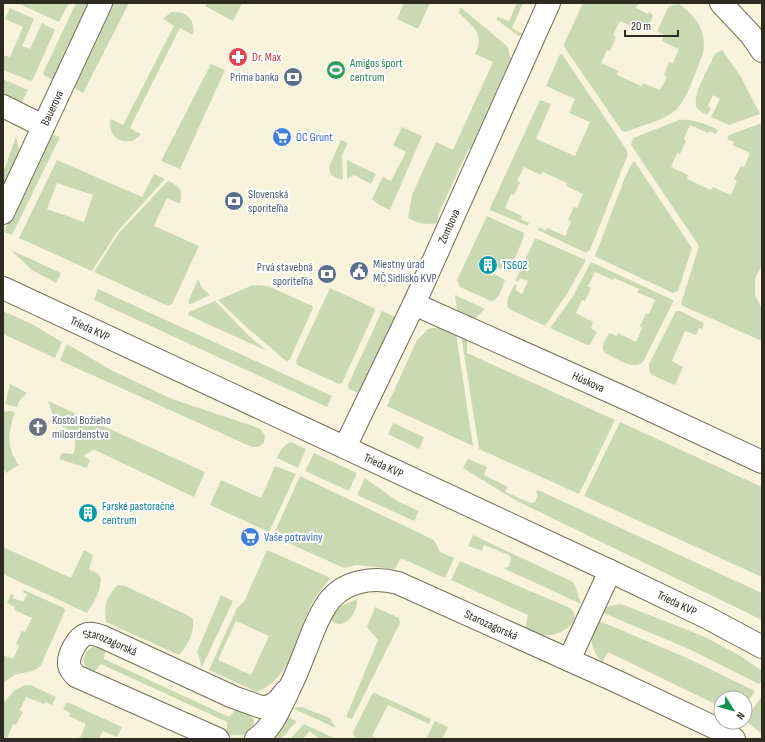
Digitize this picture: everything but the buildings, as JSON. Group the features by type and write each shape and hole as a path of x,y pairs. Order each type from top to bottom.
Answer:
{"street":[{"name":"Bauerova","path":"3,213 101,3"},
{"name":"Zombova","path":"345,448 414,304 549,3"},
{"path":"721,3 750,35 762,51"},
{"path":"3,106 44,126"},
{"name":"Trieda KVP","path":"3,288 610,571 708,618 762,647"},
{"name":"Húskova","path":"414,304 629,400 762,462"},
{"path":"569,660 610,571"},
{"name":"Starozagorská","path":"256,739 272,722 292,683 325,605 342,590 361,581 381,579 398,584 569,660 726,733 734,739"},
{"name":"Starozagorská","path":"218,739 76,676 72,672 69,665 73,650 77,643 83,636 88,634 103,637 238,699 266,708 273,705 282,697 292,683"}],"green space":[{"path":"17,3 69,3 59,22"},
{"path":"76,3 91,3 55,81 45,76 43,73"},
{"path":"108,3 129,3 83,93 70,86"},
{"path":"207,3 242,3 233,21 205,6"},
{"path":"404,3 430,3 418,29 397,19"},
{"path":"517,3 523,3 512,28 523,34 519,36 497,20 497,17 509,21"},
{"path":"583,3 639,3 636,8 648,14 649,12 653,15 647,30 639,26 637,29 620,21 613,35 616,37 610,51 607,50 601,63 619,71 617,75 641,86 643,83 660,90 667,77 664,75 669,62 673,63 679,49 662,41 664,35 657,31 669,6 679,4 696,19 702,32 704,46 703,54 688,92 676,110 655,122 625,132 622,131 565,48 564,44"},
{"path":"460,7 507,46 512,61 473,147 468,150 438,215 438,223 423,224 408,218 412,195 436,142 453,150 493,62 475,54 479,44 479,38 475,29 459,13"},
{"path":"10,8 34,19 22,46 30,49 42,23 55,30 31,81 3,70 3,55 10,57 23,27 5,19"},
{"path":"171,12 185,14 189,17 193,25 193,35 180,28 130,128 141,134 136,139 130,141 119,140 111,132 111,119 123,125 174,26 163,19"},
{"path":"722,50 741,77 760,114 729,125 711,117 720,99 713,95 708,106 711,108 707,115 697,108 696,103 698,90 704,76 716,53"},
{"path":"560,54 562,54 628,154 590,250 587,252 584,252 538,230 539,227 546,231 547,228 565,236 571,222 568,220 574,207 577,208 583,194 566,186 567,183 543,172 541,175 524,167 517,181 520,182 514,195 511,194 505,208 522,216 521,219 529,223 528,226 490,210 540,100 551,104 536,139 575,156 590,122 569,113 575,99 546,86"},
{"path":"211,64 225,70 180,169 161,161"},
{"path":"3,79 28,90 22,102 3,94"},
{"path":"679,120 695,121 718,130 716,134 709,131 708,133 690,125 684,139 686,141 680,154 677,153 671,167 688,175 687,179 711,190 713,187 731,195 737,181 734,179 741,166 744,167 750,153 732,145 734,142 727,139 729,135 762,123 762,265 755,278 755,295 762,309 762,341 681,304 699,246 631,145 633,138"},
{"path":"402,127 422,136 390,210 379,205 372,199 383,177 391,181 406,152 393,145"},
{"path":"54,135 60,137 12,235 4,232 44,142 50,136"},
{"path":"16,136 19,150 3,187 3,174"},
{"path":"341,140 348,143 342,155 343,179 339,179 331,175 329,167"},
{"path":"57,160 142,197 154,174 165,179 117,232 92,271 19,238","holes":["57,183 93,195 84,222 47,209"]},
{"path":"347,160 376,174 371,184 354,175 347,179"},
{"path":"633,162 635,162 692,248 678,291 673,293 595,256 626,175"},
{"path":"168,181 180,190 180,204 167,198 154,226 199,246 172,304 168,306 94,272 119,233"},
{"path":"487,216 524,233 523,239 509,272 497,267 498,264 483,257 478,268 492,276 494,274 505,280 499,296 491,301 460,287 457,280"},
{"path":"535,239 586,260 568,292 545,326 509,309 507,303 515,284 517,285 515,290 522,294 528,281 520,278 518,282 515,281"},
{"path":"11,250 61,273 56,283 32,270"},
{"path":"591,262 673,300 643,362 639,364 629,364 605,353 603,351 603,346 609,333 617,336 618,333 636,342 642,328 640,326 646,313 649,314 655,300 637,292 639,289 614,278 613,280 595,272 588,286 591,288 585,301 582,300 576,313 593,322 591,328 597,332 590,345 550,328 573,296"},
{"path":"198,279 202,288 210,295 189,304 189,300"},
{"path":"253,285 268,286 312,306 313,308 290,359 287,361 256,336 218,300"},
{"path":"330,288 374,308 375,311 342,383 339,384 297,365 296,361"},
{"path":"98,289 332,396 327,407 94,300"},
{"path":"455,295 485,309 474,319 457,310"},
{"path":"215,301 249,336 267,351 188,315 189,312"},
{"path":"3,311 32,324 62,342 55,358 3,334"},
{"path":"382,311 395,317 359,393 349,389 348,385"},
{"path":"676,311 680,311 704,323 702,329 699,328 696,335 685,331 672,361 683,367 675,385 652,375 649,370 649,364"},
{"path":"442,328 456,333 473,446 387,406 417,340 428,329"},
{"path":"461,335 467,338 467,353 615,420 579,494 479,449"},
{"path":"67,344 111,370 172,399 259,428 265,435 264,443 258,447 252,447 61,361 60,360"},
{"path":"10,384 27,393 20,400 17,407 5,404"},
{"path":"48,401 205,472 194,497 97,451 93,450 83,456 90,460 87,468 59,459 62,453 73,454 75,450 75,439 70,430 60,425 55,420"},
{"path":"3,412 15,412 11,426 10,446 19,465 6,473 3,467"},
{"path":"620,422 762,487 762,577 584,496"},
{"path":"393,423 424,437 419,449 388,434"},
{"path":"291,442 306,449 298,468 277,458 282,448"},
{"path":"314,453 357,473 349,491 305,471"},
{"path":"468,459 487,467 484,475 508,487 505,492 531,503 535,502 538,496 536,491 538,490 762,593 762,620 517,501 463,468"},
{"path":"275,466 296,474 269,532 210,505 221,480 261,498"},
{"path":"300,476 434,540 440,552 454,558 445,578 401,558 395,569 356,565 344,568 286,542 287,539 278,535 276,537 273,536"},
{"path":"365,478 397,501 419,511 414,521 357,495"},
{"path":"473,535 573,582 581,604 503,568 508,567 511,559 509,555 484,545 482,551 468,546"},
{"path":"3,547 71,578 84,550 93,555 89,569 97,573 101,578 101,583 97,596 87,613 3,574"},
{"path":"267,550 331,578 313,602 285,667 269,686 257,692 209,670 237,608 244,602","holes":["236,621 269,636 251,675 218,660"]},
{"path":"460,561 570,608 574,613 575,618 573,622 565,629 549,635 539,634 525,628 528,615 451,580"},
{"path":"118,585 125,586 193,619 193,630 190,638 186,647 179,655 106,622 105,611 108,597"},
{"path":"24,590 64,608 65,611 41,665 35,670 15,675 3,684 3,655 13,659 19,646 16,644 22,631 25,632 32,618 14,610 15,607 7,603 11,594 14,595 13,598 23,602 27,594 23,592"},
{"path":"221,595 233,601 202,667 197,652"},
{"path":"357,599 355,611 347,622 337,624 328,616 341,606"},
{"path":"619,604 705,637 739,655 762,671 762,680 759,684 691,650 601,612 607,607"},
{"path":"375,607 399,618 400,623 352,719 346,717 378,640 367,627"},
{"path":"595,619 687,658 753,690 713,690 713,703 608,652 602,663 593,648 591,637"},
{"path":"99,645 106,647 104,659 229,717 237,708 247,712 254,720 254,729 241,735 227,734 227,722 101,664 91,675 85,666 84,657 89,649"},
{"path":"25,685 31,685 56,697 52,705 45,702 44,704 26,697 20,710 23,712 16,725 13,724 7,738 9,739 3,739 3,703 15,690"},
{"path":"375,693 431,719 429,724 388,705 372,736 378,739 359,739 354,737 353,732 372,694"},
{"path":"762,696 762,734 753,727 753,709"},
{"path":"67,702 122,727 117,737 103,731 99,739 76,739 77,737 80,738 86,724 69,716 70,713 63,709"},
{"path":"301,707 330,718 336,728 292,708"},
{"path":"285,716 295,720 296,722 281,739 267,739"},
{"path":"435,721 448,727 442,739 426,739"},
{"path":"304,724 336,739 319,739 310,731 303,739 290,739"}],"place":[{"name":"Dr. Max","path":"238,57"},
{"name":"Amigos šport centrum","path":"336,70"},
{"name":"Prima banka","path":"293,77"},
{"name":"OC Grunt","path":"282,137"},
{"name":"Slovenská sporiteľňa","path":"234,201"},
{"name":"TS602","path":"488,265"},
{"name":"Miestny úrad MČ Sídlisko KVP","path":"359,271"},
{"name":"Prvá stavebná sporiteľňa","path":"327,274"},
{"name":"Kostol Božieho milosrdenstva","path":"38,427"},
{"name":"Farské pastoračné centrum","path":"88,513"},
{"name":"Vaše potraviny","path":"250,537"}]}
